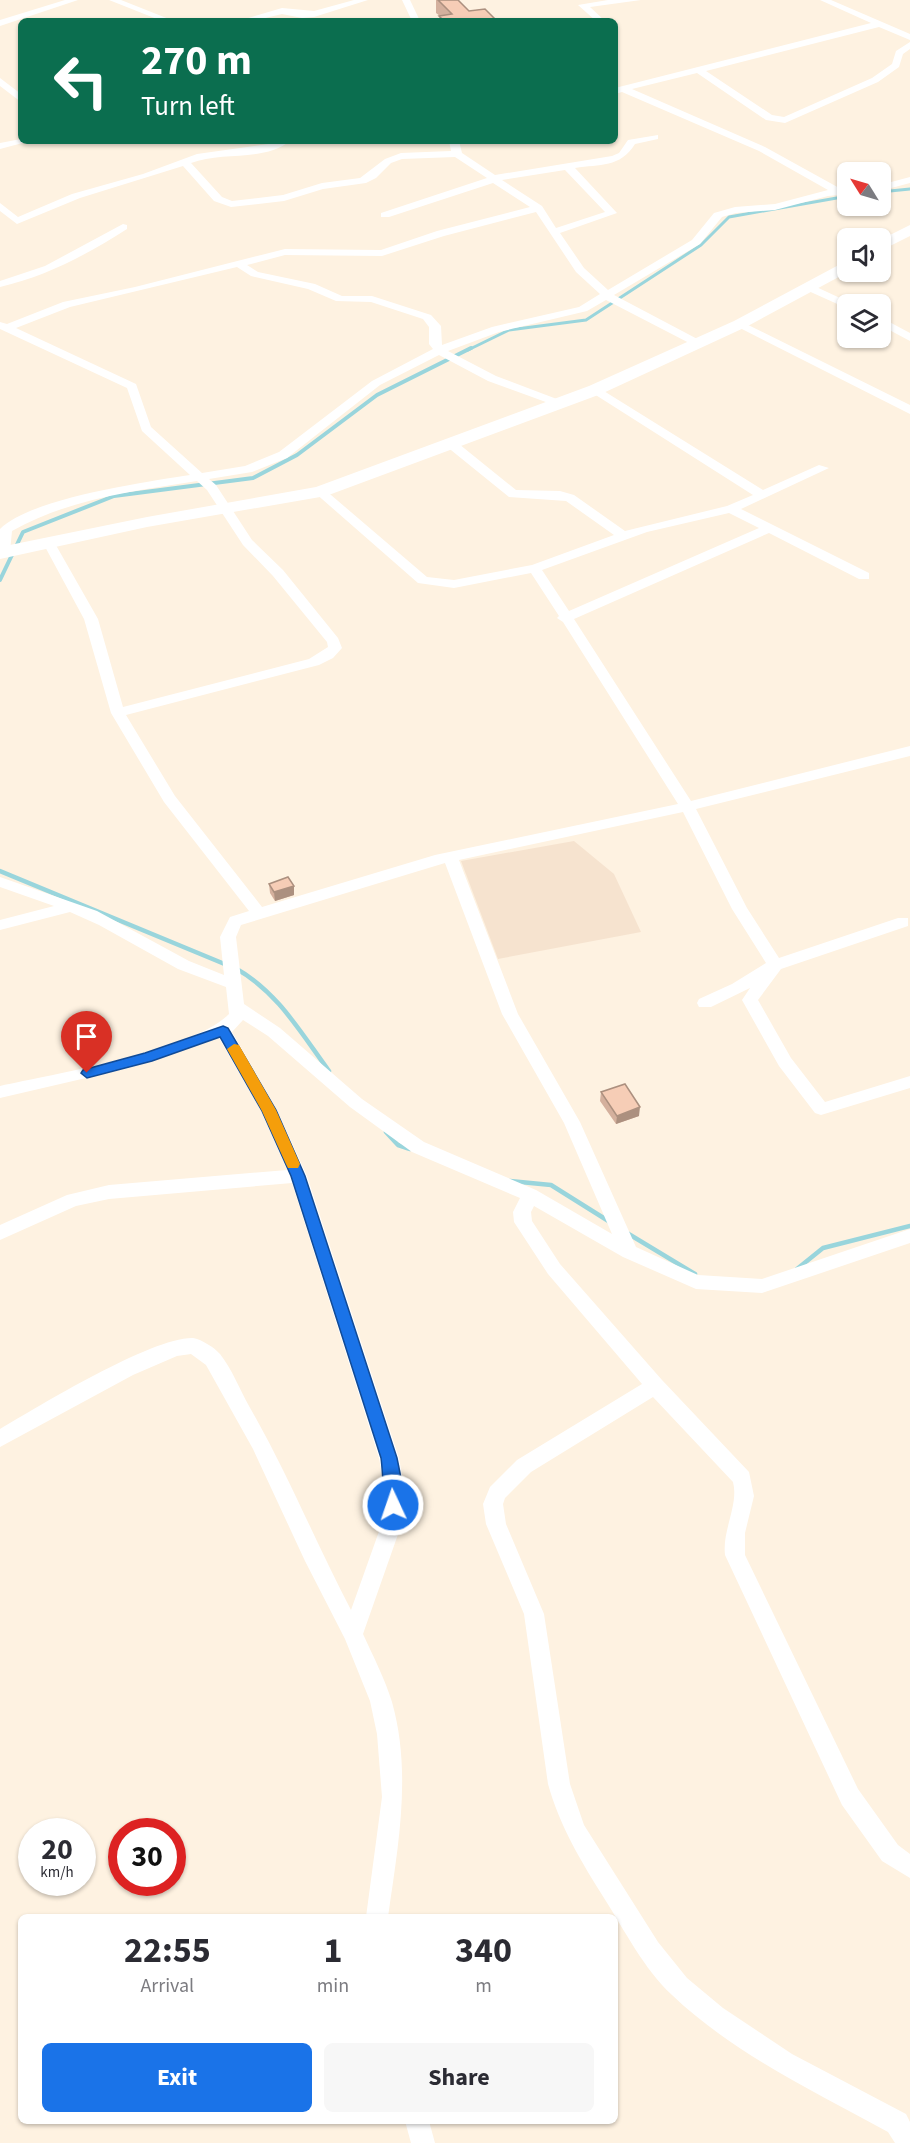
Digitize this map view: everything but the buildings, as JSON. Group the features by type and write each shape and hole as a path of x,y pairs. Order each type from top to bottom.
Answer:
{"street":[{"path":"0,23 74,0"},
{"path":"113,0 162,18"},
{"path":"254,18 282,11 302,15 314,14 364,0"},
{"path":"406,0 415,18"},
{"path":"597,18 582,5 637,0"},
{"path":"828,0 910,37"},
{"path":"142,18 151,14"},
{"path":"619,90 879,24"},
{"path":"700,71 769,118 785,120 875,80 896,65 899,53 910,45"},
{"path":"3,84 18,81"},
{"path":"3,84 18,96"},
{"path":"619,90 762,149 837,189"},
{"path":"385,216 494,179 620,157 631,142 655,137"},
{"path":"0,146 18,142"},
{"path":"0,224 17,221 76,195 147,176 185,162 210,155 267,148 277,144"},
{"path":"455,144 457,154"},
{"path":"185,162 218,199 231,204 284,198 322,186 362,181 388,161 401,156 457,154 538,208 580,270 607,296 699,344"},
{"path":"553,232 612,213 566,165"},
{"path":"891,185 910,180"},
{"path":"837,193 775,207 735,210 718,215 696,242 583,309 539,317 496,329 442,351 376,383 283,455 248,469 205,481 106,492 29,516 6,530 6,549 320,492 595,390 740,324 837,271"},
{"path":"0,206 17,221"},
{"path":"3,326 67,304 295,251 338,254 382,253 451,230 496,221 538,208"},
{"path":"0,284 31,278 59,266 123,227"},
{"path":"891,241 909,232"},
{"path":"239,264 255,274 311,286 340,299 372,299 427,317 435,326 435,344 456,361 558,403"},
{"path":"808,287 837,300"},
{"path":"740,324 910,410"},
{"path":"3,326 130,385 146,428 205,481 226,508 247,542 296,593 333,641 335,648 314,662 118,713"},
{"path":"891,327 910,338"},
{"path":"595,390 762,495"},
{"path":"450,443 513,494 560,495 570,498 623,536"},
{"path":"320,492 423,580 432,583 454,584 535,568 623,536 731,509 823,468"},
{"path":"731,509 864,576"},
{"path":"564,618 770,528"},
{"path":"49,543 91,620 118,713 169,799 259,914"},
{"path":"535,568 564,618 687,806 740,909 775,964"},
{"path":"0,1092 127,1063 223,1031 236,1021 237,1007 230,980 228,937 233,922 450,857 687,806 910,751"},
{"path":"450,857 510,1014 572,1122 629,1252"},
{"path":"0,882 103,921 183,965 230,980"},
{"path":"0,925 69,907"},
{"path":"705,1003 738,988 775,964 903,922"},
{"path":"775,964 750,1000 785,1062 821,1109 910,1082"},
{"path":"237,1007 274,1032 356,1103 417,1147 530,1195 629,1252 696,1282 762,1286 804,1274 872,1247 910,1236"},
{"path":"223,1031 269,1110 298,1176 389,1458 394,1486 393,1523 353,1634"},
{"path":"0,1233 73,1200 110,1192 298,1176"},
{"path":"530,1195 522,1212 529,1231 554,1269 655,1386 742,1478 746,1487 745,1501 732,1539 735,1555 850,1797 869,1827 890,1853 910,1867"},
{"path":"0,1439 60,1405 170,1349 194,1346 213,1359 261,1444 312,1555 353,1634 381,1701 391,1776 392,1808 377,1914"},
{"path":"655,1386 524,1466 497,1493 493,1504 496,1524 534,1614 559,1784 566,1810 576,1833 650,1950 679,1986 716,2016 784,2062 897,2123 908,2143"},
{"path":"418,2124 423,2143"}],"shaded area":[{"path":"574,841 614,874 641,932 498,959 461,861"}],"waterway":[{"path":"891,191 910,189"},
{"path":"468,350 509,330 586,320 701,245 729,217 837,198"},
{"path":"0,580 23,532 114,496 253,478 297,455 377,395 471,348"},
{"path":"0,871 227,965"},
{"path":"235,968 250,977 276,1001 329,1071"},
{"path":"386,1132 398,1145 410,1149"},
{"path":"510,1181 551,1185 610,1222"},
{"path":"797,1269 823,1248 910,1226"},
{"path":"627,1233 695,1274"}],"slow traffic":[{"path":"234,1049 269,1110 293,1164"}],"route":[{"path":"87,1073 147,1057 223,1031 269,1110 298,1176 389,1458 394,1486 393,1505"}]}
